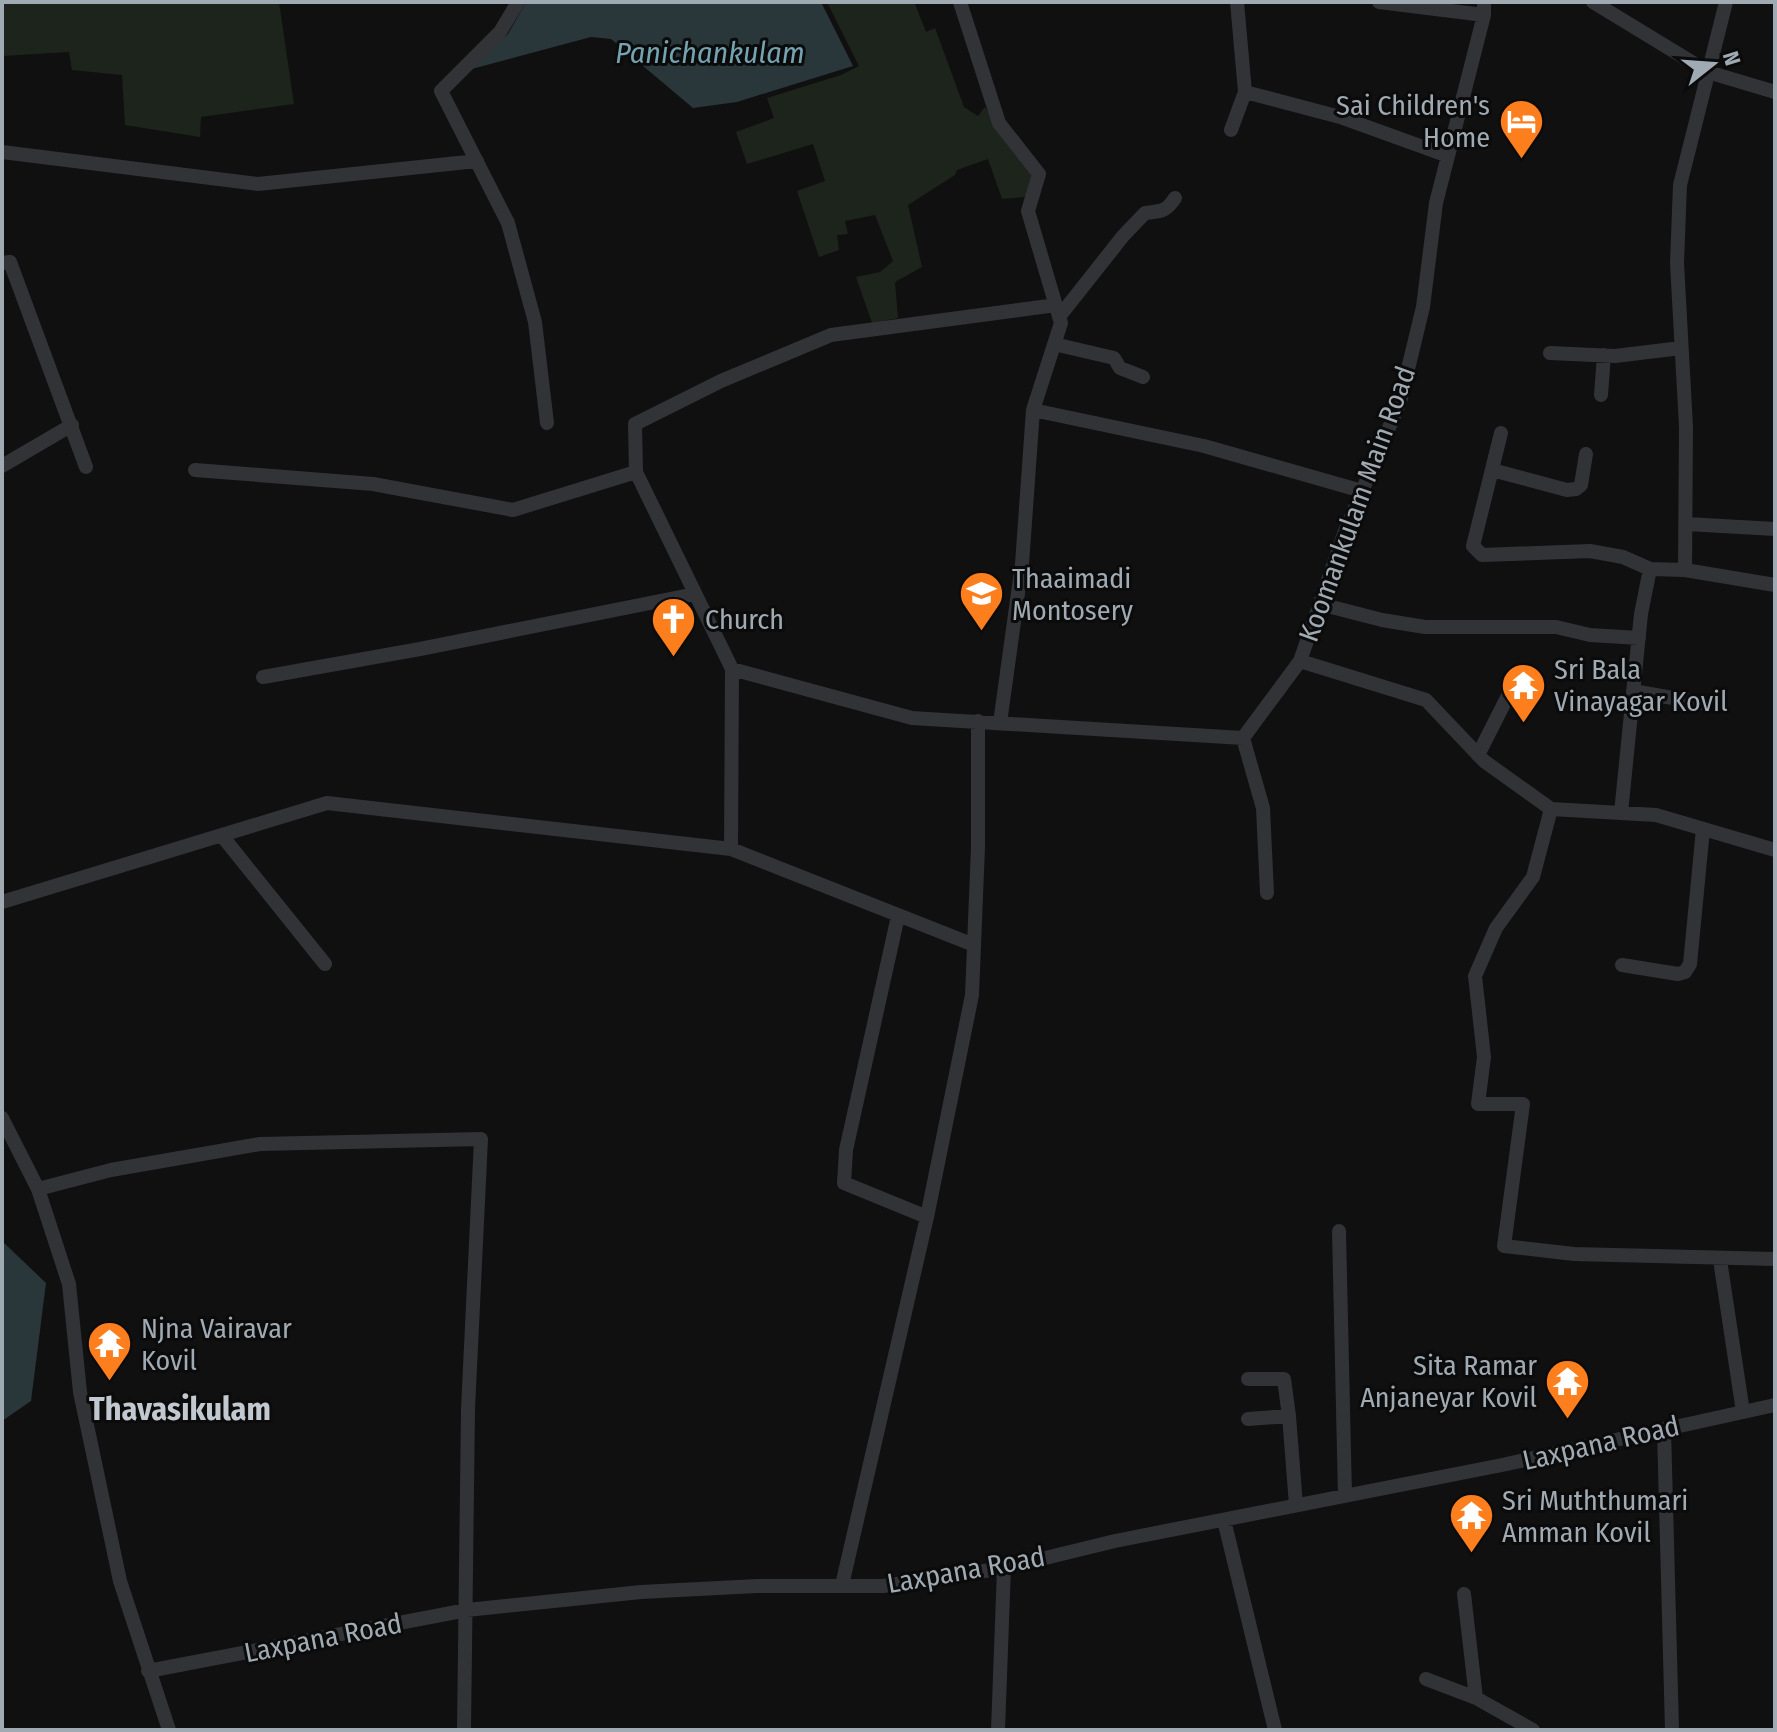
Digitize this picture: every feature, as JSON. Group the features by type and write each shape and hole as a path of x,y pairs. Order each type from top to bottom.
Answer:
{"street":[{"path":"518,2 500,32 441,91 508,223 535,322 547,423"},
{"path":"960,2 999,123 1039,174 1028,211 1061,323 1033,410 1022,564 1000,723"},
{"path":"1231,130 1245,92 1237,2"},
{"path":"1379,2 1484,8"},
{"path":"1593,2 1708,72 1775,92"},
{"path":"1685,570 1686,427 1677,263 1680,185 1726,2"},
{"name":"Koomankulam Main Road","path":"1484,8 1436,203 1423,307 1400,402 1362,491 1300,661 1426,700 1478,755 1551,809"},
{"path":"1245,92 1340,117 1448,156"},
{"path":"2,152 258,184 477,161"},
{"path":"731,849 732,669 636,472 635,424 721,381 831,335 1058,311 1145,213 1167,210 1175,198"},
{"path":"2,263 10,262 86,467"},
{"path":"1054,344 1114,358 1120,368 1143,377"},
{"path":"1550,353 1647,354 1681,348"},
{"path":"1601,395 1604,355"},
{"path":"1033,410 1204,446 1362,491"},
{"path":"2,466 72,425"},
{"path":"1501,433 1473,546 1476,552 1482,555 1590,551 1623,557 1650,569 1685,570 1775,585"},
{"path":"1492,470 1567,490 1576,489 1581,485 1586,454"},
{"path":"195,470 373,484 513,510 636,472"},
{"path":"1687,524 1775,529"},
{"path":"1621,813 1639,638 1650,569"},
{"path":"263,677 695,594"},
{"path":"1320,604 1425,627 1556,627 1590,635 1639,638"},
{"path":"1243,738 1300,661"},
{"path":"732,669 912,718 1243,738"},
{"path":"1478,755 1519,674"},
{"path":"1633,691 1707,704"},
{"path":"842,1585 927,1217 972,995 978,847 978,721"},
{"path":"1243,738 1263,808 1267,893"},
{"path":"2,902 327,803 731,849 974,945"},
{"path":"1775,850 1656,815 1551,809 1533,877 1496,928 1475,976 1484,1057 1478,1104 1523,1104 1504,1246 1574,1254 1775,1259"},
{"path":"1622,965 1678,974 1685,972 1690,964 1703,829"},
{"path":"223,837 325,964"},
{"path":"898,916 846,1150 844,1183 927,1217"},
{"path":"2,1118 38,1189 69,1284 80,1392 120,1581 169,1730"},
{"path":"38,1189 111,1170 260,1144 481,1139 468,1409 464,1730"},
{"path":"1339,1231 1345,1496"},
{"path":"1720,1260 1743,1412"},
{"path":"1248,1379 1284,1379 1296,1505"},
{"name":"Laxpana Road","path":"148,1671 467,1610 641,1592 757,1586 883,1586 1004,1568 1115,1541 1775,1405"},
{"path":"1248,1419 1289,1416"},
{"path":"1664,1429 1672,1730"},
{"path":"1224,1520 1275,1730"},
{"path":"998,1730 1004,1568"},
{"path":"1464,1594 1476,1698"},
{"path":"1426,1679 1476,1698 1533,1730"}],"shaded area":[{"path":"2,2 279,2 294,104 201,117 200,137 125,125 122,75 72,70 69,52 2,56"},
{"path":"827,2 917,2 915,4 926,32 935,28 964,107 978,116 985,107 1033,175 1026,197 1002,199 988,159 957,170 955,175 908,205 922,267 895,282 898,318 872,323 856,277 880,272 893,261 875,215 845,221 848,234 837,235 839,250 819,257 797,191 825,181 813,144 747,164 736,132 774,118 767,98 841,75 859,66"}],"water":[{"name":"Panichankulam","path":"526,2 821,2 853,66 737,102 693,108 611,39 591,37 468,70 508,34"},
{"path":"2,1241 46,1283 31,1401 2,1421"}],"place":[{"name":"Sai Children's Home","path":"1521,160"},
{"name":"Thaaimadi Montosery","path":"981,633"},
{"name":"Church","path":"674,658"},
{"name":"Sri Bala Vinayagar Kovil","path":"1523,724"},
{"name":"Njna Vairavar Kovil","path":"110,1383"},
{"name":"Sita Ramar Anjaneyar Kovil","path":"1568,1420"},
{"name":"Sri Muththumari Amman Kovil","path":"1471,1555"}],"district":[{"name":"Thavasikulam","path":"180,1409"}]}
